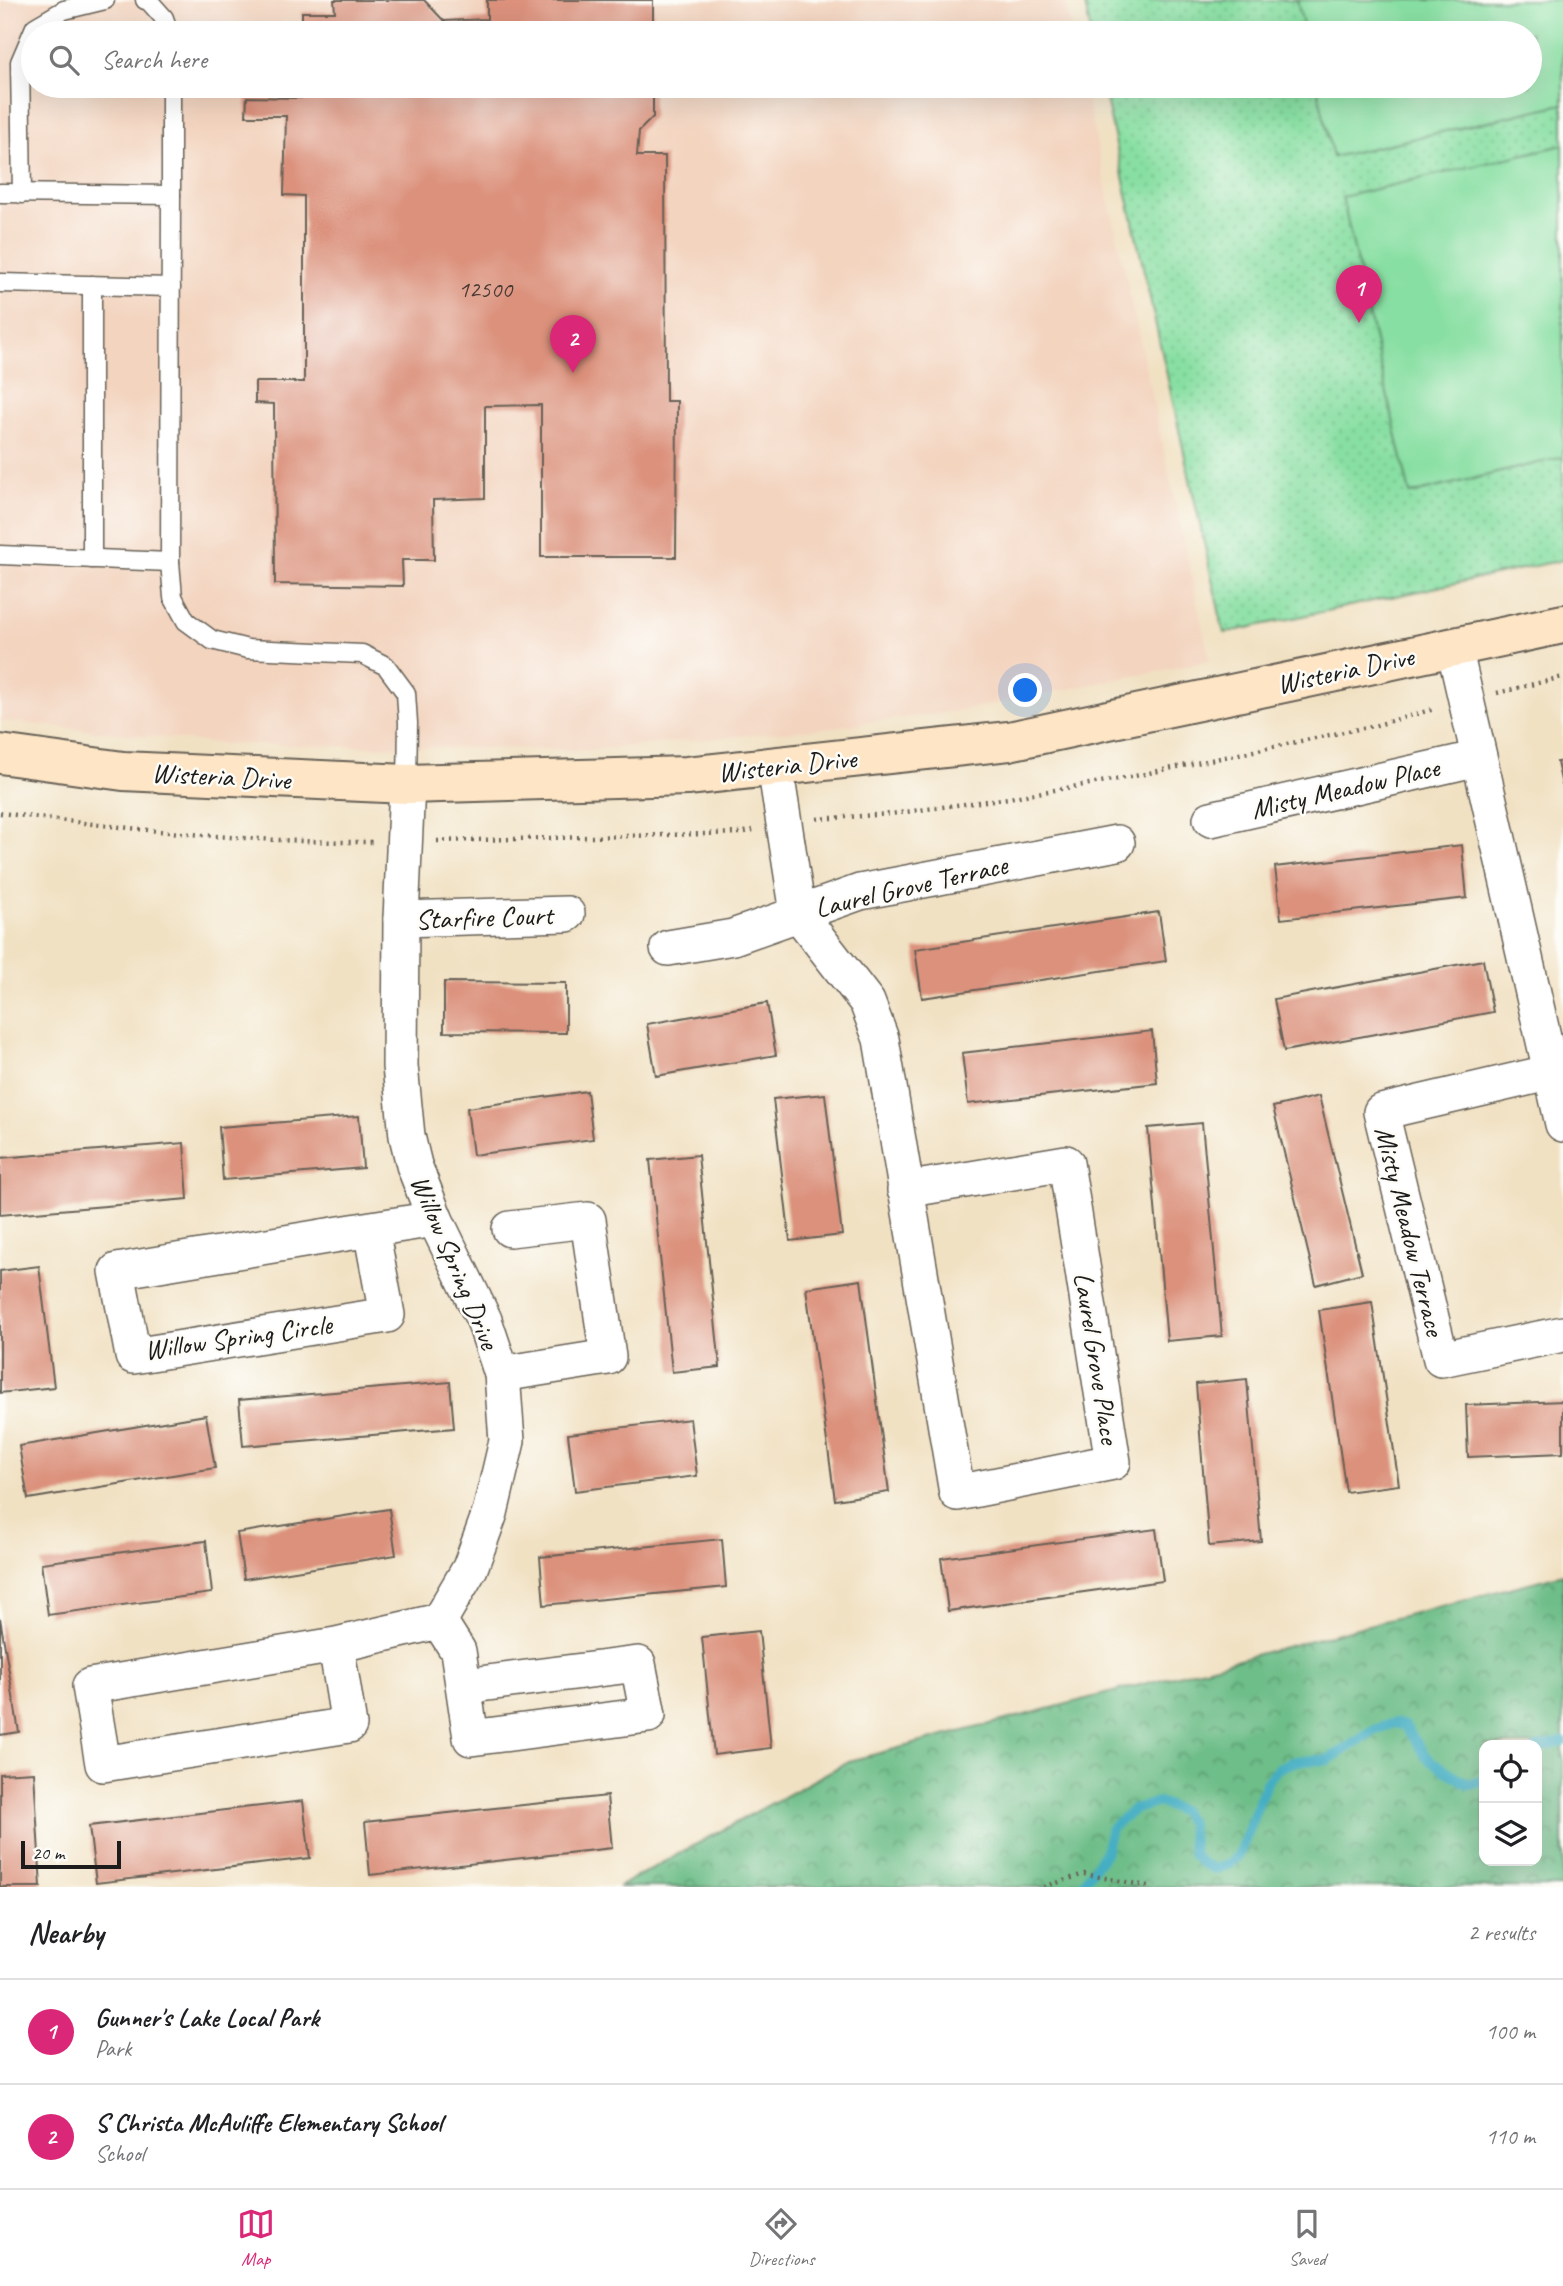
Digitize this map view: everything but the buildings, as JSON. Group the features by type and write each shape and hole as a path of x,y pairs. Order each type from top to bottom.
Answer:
{"street":[{"name":"Wisteria Drive","path":"0,754 123,771 407,784 687,776 1009,741 1563,624"},
{"path":"1454,647 1563,1124"},
{"name":"Misty Meadow Place","path":"1211,819 1479,758"},
{"name":"Laurel Grove Place","path":"775,766 798,913 867,1002 881,1039 905,1190 957,1493 1113,1462 1066,1163 905,1190"},
{"name":"Willow Spring Drive","path":"407,784 401,919 400,1066 407,1136 414,1165 435,1219 484,1320 502,1374 507,1441 490,1513 470,1568 439,1621"},
{"name":"Laurel Grove Terrace","path":"668,948 733,937 860,892 1117,843"},
{"name":"Starfire Court","path":"401,919 567,914"},
{"name":"Misty Meadow Terrace","path":"1552,1072 1381,1112 1441,1359 1563,1334"},
{"name":"Willow Spring Circle","path":"371,1228 387,1315 133,1356 117,1271 371,1228 435,1219"},
{"path":"502,1374 608,1357 588,1220 510,1229"},
{"path":"336,1645 349,1725 103,1764 90,1686 336,1645 439,1621 458,1651 471,1738 648,1715 638,1664 464,1686"}],"lane":[{"path":"45,21 64,10 105,0"},
{"path":"148,0 165,21"},
{"path":"21,60 22,194"},
{"path":"171,98 170,562 173,597 186,621 212,640 248,649 362,654 386,666 407,693 407,784"},
{"path":"0,193 171,195"},
{"path":"0,284 171,287"},
{"path":"92,285 92,559"},
{"path":"0,555 170,562"}],"path":[{"path":"1044,1887 1084,1874 1152,1887"}],"shaded area":[{"path":"0,0 1065,0 1069,21 21,21 21,98 1087,98 1210,661 958,711 818,729 588,750 223,744 0,721"}],"green space":[{"path":"1084,0 1563,0 1563,560 1224,633 1106,98 1542,98 1542,21 1088,21"},
{"path":"1297,0 1563,0 1563,104 1333,157 1320,98 1542,98 1542,21 1302,21"},
{"path":"1563,145 1563,457 1410,494 1342,197"},
{"path":"1563,1574 1563,1887 618,1887 849,1761"}],"waterway":[{"path":"1080,1887 1105,1853 1111,1828 1133,1810 1158,1802 1181,1811 1190,1823 1193,1854 1201,1863 1215,1869 1229,1864 1239,1855 1266,1783 1278,1768 1296,1761 1328,1760 1375,1730 1394,1723 1405,1726 1428,1759 1468,1784 1479,1782"},
{"path":"1542,1747 1563,1742"}],"place":[{"name":"Gunner's Lake Local Park","path":"1359,323"},
{"name":"S Christa McAuliffe Elementary School","path":"573,373"}]}
